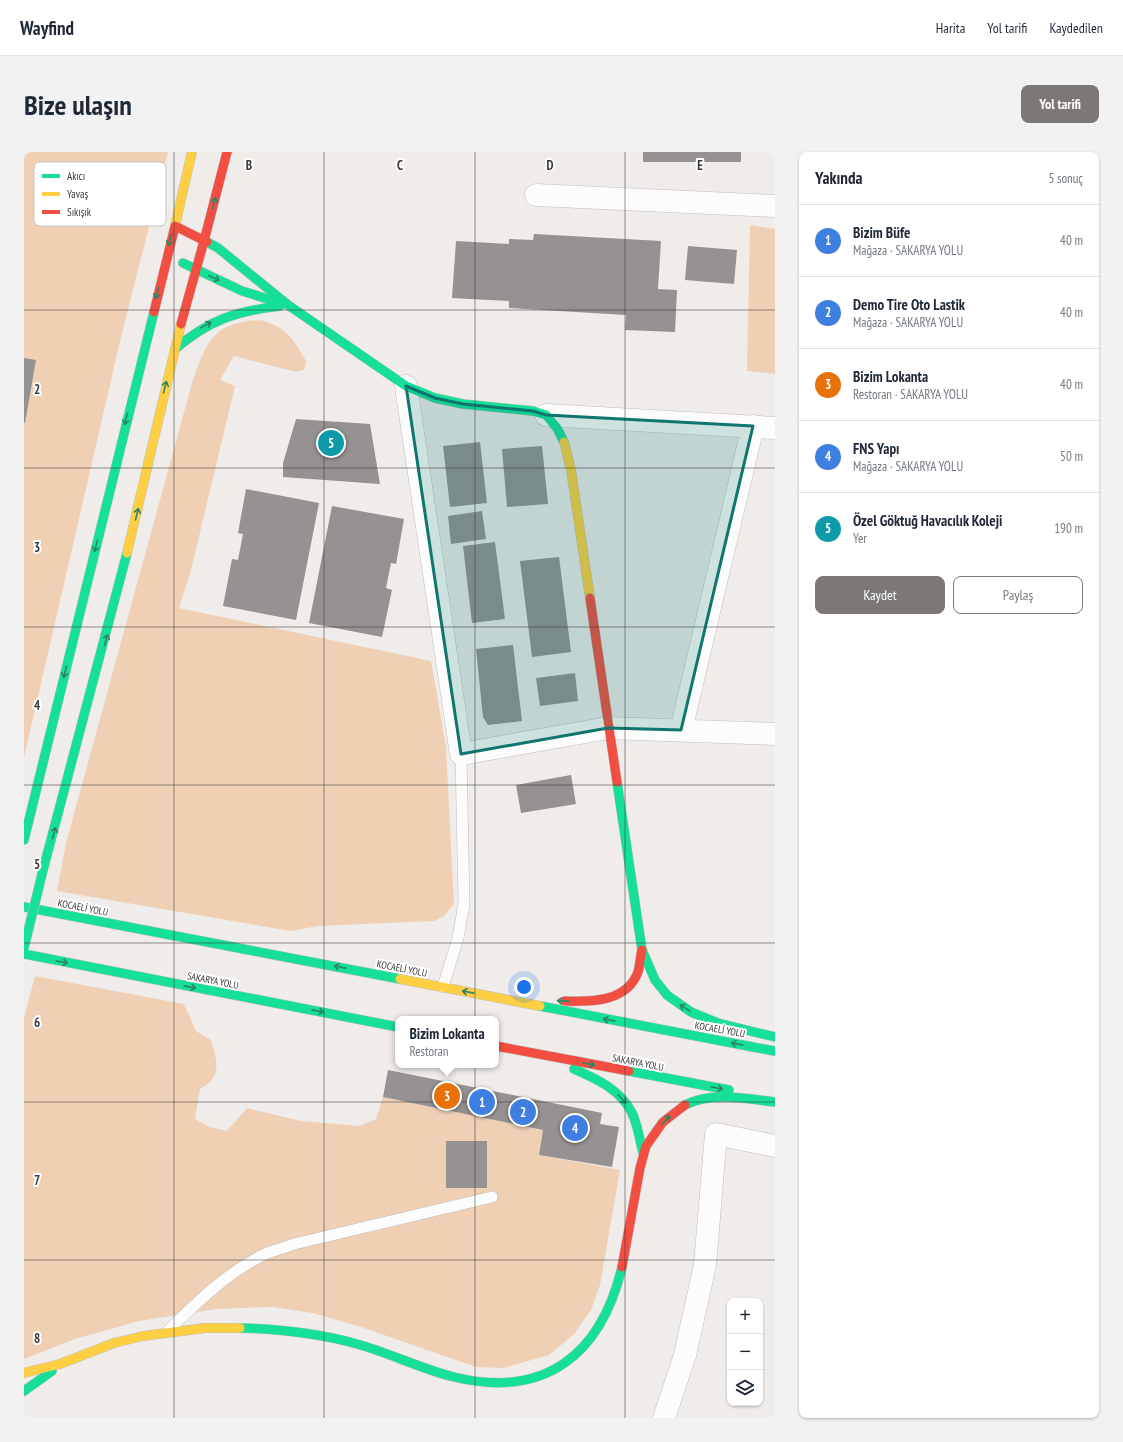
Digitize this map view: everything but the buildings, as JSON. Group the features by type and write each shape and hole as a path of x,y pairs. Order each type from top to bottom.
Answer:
{"main road":[{"path":"24,840 192,152"},
{"path":"24,948 43,870 126,562 175,349 227,152"},
{"path":"174,226 204,241 238,263 288,305 406,386 435,398 463,404 533,411 546,415 557,428 565,444 571,470 642,950 654,978 666,995 685,1008 703,1017 775,1037"},
{"path":"166,255 242,291 288,305"},
{"path":"175,349 195,331 219,318 243,311 288,305"},
{"name":"KOCAELİ YOLU","path":"24,907 775,1051"},
{"path":"489,996 583,1003 615,997 627,988 637,974 642,950"},
{"name":"SAKARYA YOLU","path":"24,954 395,1026"},
{"name":"SAKARYA YOLU","path":"499,1047 775,1100"},
{"path":"540,1054 596,1078 611,1087 625,1101 633,1114 643,1152"},
{"path":"24,1373 62,1364 112,1344 167,1332 248,1328 305,1332 359,1344 464,1380 500,1384 519,1383 534,1380 564,1365 575,1355 599,1327 607,1312 614,1295 620,1273 643,1152 666,1119 679,1109 692,1102 708,1098 775,1100"},
{"path":"24,1391 62,1364"}],"street":[{"path":"536,195 775,206"},
{"path":"406,386 461,754 608,728 775,734"},
{"path":"546,415 775,428"},
{"path":"681,730 753,426"},
{"path":"664,1418 686,1356 705,1265 716,1134 775,1146"}],"lane":[{"path":"443,987 458,938 464,904 461,754"},
{"path":"167,1332 195,1304 239,1269 266,1254 294,1244 492,1197"}],"highlighted area":[{"path":"406,386 435,398 463,404 533,411 546,415 753,426 681,730 608,728 461,754"}],"shaded area":[{"path":"24,152 168,152 165,162 34,162 34,226 149,226 121,337 24,757"},
{"path":"750,225 775,229 775,374 747,371"},
{"path":"260,320 276,326 288,334 306,361 304,370 296,372 234,356 220,380 235,386 191,570 179,608 431,661 446,747 454,904 444,916 434,921 318,926 291,931 57,891 66,843 192,383 207,346 213,337 221,330 231,325"},
{"path":"35,976 184,1004 196,1031 211,1040 215,1055 215,1074 207,1084 200,1089 195,1119 210,1127 227,1131 247,1108 301,1121 360,1126 376,1119 383,1097 543,1130 539,1155 620,1170 600,1285 591,1310 574,1334 549,1355 504,1368 476,1367 361,1327 313,1313 272,1307 216,1309 139,1321 75,1339 24,1359 24,1018"}],"traffic: fast":[{"path":"207,242 218,248 288,305 406,386 435,398 463,404 533,411 546,415 557,428 564,442"},
{"path":"183,263 242,291 281,303"},
{"path":"175,349 187,339 224,318 236,314 280,306"},
{"path":"24,840 154,312"},
{"path":"43,870 127,553"},
{"path":"617,782 642,950 655,980 667,995 691,1012 718,1023 775,1037"},
{"path":"24,948 43,870"},
{"path":"24,907 400,979"},
{"path":"24,954 395,1026"},
{"path":"540,1006 774,1051"},
{"path":"574,1069 600,1081 622,1098 634,1118 643,1152"},
{"path":"629,1071 729,1090"},
{"path":"685,1105 707,1098 718,1097 775,1102"},
{"path":"240,1328 270,1329 313,1334 342,1340 369,1348 454,1377 486,1382 516,1381 542,1375 564,1363 584,1346 600,1324 612,1298 622,1267"},
{"path":"24,1391 52,1371"}],"traffic: slow":[{"path":"175,226 192,152"},
{"path":"127,553 181,324"},
{"path":"564,442 571,470 590,598"},
{"path":"400,979 540,1006"},
{"path":"24,1373 60,1364 114,1343 143,1336 205,1328 240,1328"}],"traffic: jam":[{"path":"204,241 227,152"},
{"path":"154,312 175,226 207,242"},
{"path":"181,324 204,241"},
{"path":"590,598 617,782"},
{"path":"565,1001 597,1000 617,995 633,982 638,972 642,950"},
{"path":"499,1047 629,1071"},
{"path":"622,1267 640,1168 646,1146 663,1122 685,1105"}],"place":[{"name":"Özel Göktuğ Havacılık Koleji","path":"331,443"},
{"name":"Bizim Lokanta","path":"447,1096"},
{"name":"Bizim Büfe","path":"482,1102"},
{"name":"Demo Tire Oto Lastik","path":"523,1112"},
{"name":"FNS Yapı","path":"575,1128"}]}
